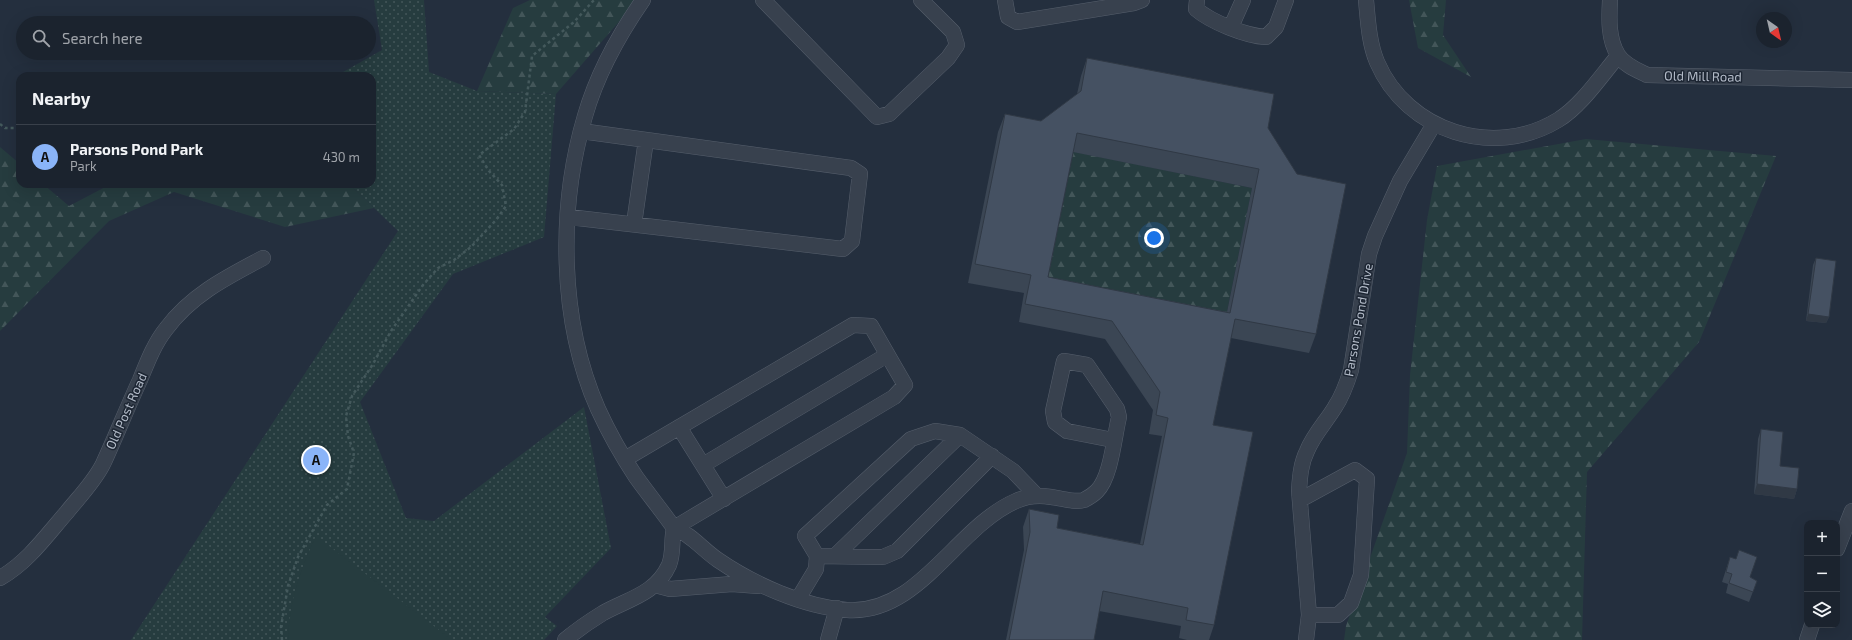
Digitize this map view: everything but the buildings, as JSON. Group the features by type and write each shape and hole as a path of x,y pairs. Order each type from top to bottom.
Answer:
{"street":[{"path":"643,0 628,21 611,51 597,83 581,131 571,182 567,247 567,280 577,345 586,377 598,408 625,459 674,528 683,531 708,554 724,565 766,587 798,599 847,610 878,606 898,598 914,587 983,522 1016,501 1037,496 1084,500 1096,493 1103,485 1108,474 1113,440 1119,417 1117,409 1087,365 1064,361 1053,411 1055,422 1067,431 1113,440"},
{"path":"763,0 878,117 889,114 948,58 957,45 953,32 921,0"},
{"path":"1005,0 1008,17 1017,22 1134,3 1142,0"},
{"path":"1197,0 1196,9 1203,16 1255,36 1266,37 1276,27 1286,0"},
{"path":"1231,27 1242,0"},
{"path":"1366,0 1371,44 1377,63 1387,81 1401,98 1417,113 1434,124 1453,132 1479,138 1514,138 1546,127 1568,112 1618,56 1612,40 1608,20 1610,0"},
{"name":"Old Mill Road","path":"1618,56 1631,67 1647,75 1852,80"},
{"name":"Parsons Pond Drive","path":"1306,640 1309,615 1299,490 1301,470 1306,452 1313,437 1336,406 1345,388 1351,370 1369,254 1375,236 1400,181 1434,124"},
{"path":"569,216 843,249 852,241 860,174 852,168 581,131"},
{"path":"634,224 646,140"},
{"name":"Old Post Road","path":"0,578 22,563 36,549 89,485 102,466 154,349 170,324 196,297 217,282 263,258"},
{"path":"625,459 853,325 871,326 905,385 894,397 674,528"},
{"path":"702,465 887,356"},
{"path":"679,427 724,499"},
{"path":"798,599 816,569 817,556 805,536 911,439 935,431 960,435 1013,471 1037,496"},
{"path":"835,556 960,435"},
{"path":"817,556 883,557 897,551 992,456"},
{"path":"1300,500 1355,470 1367,479 1361,575 1351,603 1338,615 1309,615"},
{"path":"1840,541 1852,511"},
{"path":"565,640 604,613 644,594 655,585 663,575 669,563 674,528"},
{"path":"655,585 670,589 732,584 766,587"},
{"path":"828,640 837,608"},
{"path":"1807,640 1811,628"}],"path":[{"path":"282,640 280,627 288,586 298,557 327,505 347,490 354,453 348,436 346,416 352,396 373,364 391,331 423,285 438,268 454,260 471,248 496,220 506,206 502,185 489,171 479,155 514,129 525,112 532,56 574,22 594,0"},
{"path":"0,124 5,128 16,128"}],"green space":[{"path":"374,0 424,0 429,72 477,91 556,94 544,237 453,274 360,402 406,518 434,521 584,407 611,548 545,617 557,626 544,640 131,640 398,231 353,188 376,188 376,72 343,72 364,60 376,60 376,53 382,50"},
{"path":"530,0 638,0 556,94 477,91 513,8"},
{"path":"1409,0 1446,0 1443,35 1471,77 1418,48"},
{"path":"1586,139 1776,156 1699,342 1587,472 1582,640 1344,640 1346,626 1407,453 1410,375 1427,220 1437,166"},
{"path":"0,147 16,161 16,188 48,188 69,206 103,188 353,188 374,208 285,227 174,192 109,221 0,331"},
{"path":"1070,151 1252,188 1223,331 1041,295"},
{"path":"316,536 452,640 288,640 296,586"}],"place":[{"name":"Parsons Pond Park","path":"316,460"}]}
